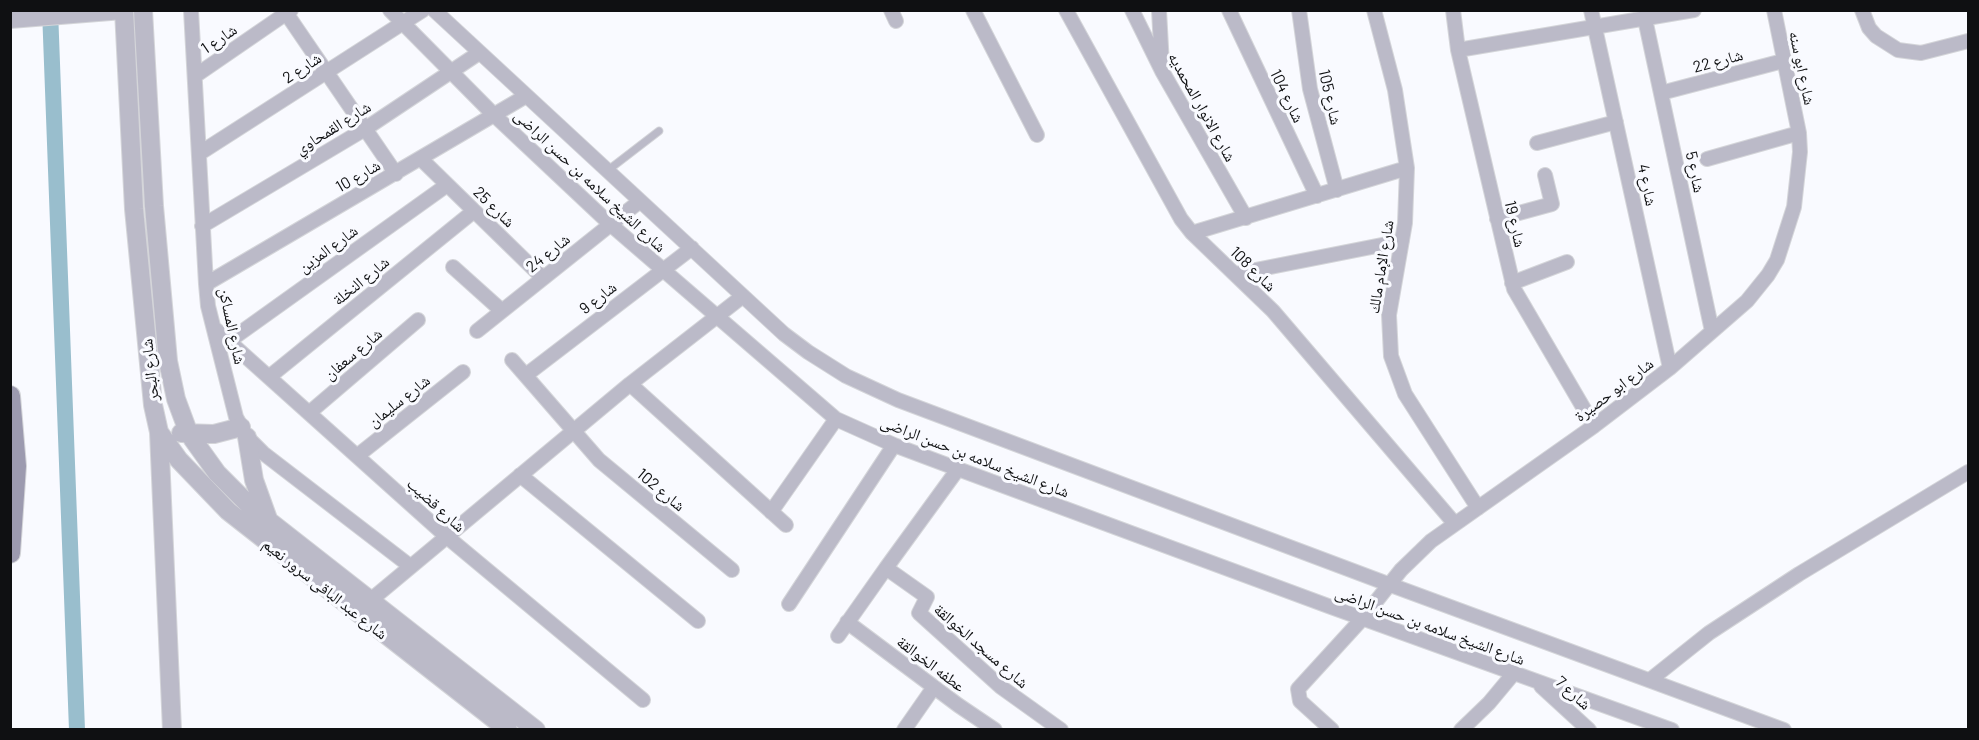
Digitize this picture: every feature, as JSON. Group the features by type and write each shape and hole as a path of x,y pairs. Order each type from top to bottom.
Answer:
{"main road":[{"path":"10,396 16,466 10,553"}],"street":[{"name":"شارع البحر","path":"143,10 154,206 168,361 176,399 189,434"},
{"name":"شارع المساكن","path":"191,10 206,284 214,328 244,432"},
{"name":"شارع الشيخ سلامه بن حسن الراضى","path":"390,10 493,114 609,224 836,419 894,445 1362,619 1672,729"},
{"name":"شارع 2","path":"200,153 423,10"},
{"name":"شارع الشيخ سلامه بن حسن الراضى","path":"434,10 743,296 807,352 846,376 898,400 1388,584 1785,729"},
{"path":"973,10 1037,135"},
{"name":"شارع 108","path":"1066,10 1161,186 1192,233 1273,311 1455,524"},
{"name":"شارع الانوار المحمديه","path":"1132,10 1162,71 1245,218"},
{"path":"1159,10 1162,71"},
{"name":"شارع 104","path":"1229,10 1317,196"},
{"name":"شارع 105","path":"1299,10 1310,89 1336,190"},
{"name":"شارع الإمام مالك","path":"1374,10 1396,98 1407,168 1402,242 1389,322 1394,368 1405,394 1478,508"},
{"name":"شارع 19","path":"1453,10 1458,50 1512,283 1519,299 1594,426"},
{"name":"شارع 4","path":"1591,10 1670,368"},
{"path":"1458,50 1595,29 1694,10"},
{"name":"شارع ابو سنه","path":"1774,10 1799,133"},
{"path":"1862,10 1869,28 1876,36 1898,50 1921,53 1968,40"},
{"name":"شارع البحر","path":"119,11 134,209 153,405 159,432 172,729"},
{"path":"10,19 119,11"},
{"path":"287,12 325,73 396,174"},
{"name":"شارع 1","path":"195,76 287,12"},
{"name":"شارع 5","path":"1645,19 1712,331"},
{"name":"شارع القمحاوي","path":"202,226 365,129 479,53"},
{"name":"شارع 22","path":"1661,93 1783,61"},
{"name":"شارع 10","path":"206,284 526,96"},
{"path":"1537,142 1616,122"},
{"path":"1707,159 1799,133"},
{"name":"شارع ابو حصيرة","path":"1326,728 1300,701 1298,689 1362,619 1388,584 1431,541 1594,426 1670,368 1747,301 1777,260 1797,189 1799,133"},
{"name":"شارع 25","path":"421,159 543,279"},
{"path":"1192,233 1407,168"},
{"path":"1497,219 1552,204 1545,175"},
{"name":"شارع المزين","path":"229,341 447,184"},
{"name":"شارع 24","path":"477,331 640,201"},
{"name":"شارع النخلة","path":"269,377 474,211"},
{"path":"1235,274 1402,242"},
{"name":"شارع 9","path":"526,375 692,248"},
{"path":"1512,283 1567,262"},
{"path":"453,267 502,311"},
{"path":"372,599 630,384 743,296"},
{"name":"شارع سعفان","path":"309,412 418,320"},
{"name":"شارع قضيب","path":"214,328 446,536 643,700"},
{"name":"شارع 102","path":"512,360 572,432 599,460 732,570"},
{"name":"شارع سليمان","path":"357,456 463,372"},
{"path":"630,384 786,525"},
{"path":"771,512 836,419"},
{"path":"159,432 189,434 244,432"},
{"name":"شارع عبد الباقى سرور نعيم","path":"159,432 195,478 228,511 501,727"},
{"path":"244,432 254,480 269,521"},
{"path":"244,432 263,453 410,566"},
{"name":"شارع عبد الباقى سرور نعيم","path":"189,434 217,473 269,521 536,729"},
{"path":"789,604 894,445"},
{"path":"838,636 958,469"},
{"path":"1650,680 1709,633 1799,574 1968,472"},
{"path":"520,475 698,621"},
{"name":"شارع مسجد الخوالقة","path":"886,568 927,597 919,613 1001,687 1061,729"},
{"name":"عطفه الخوالقة","path":"847,622 934,687 977,725 995,729"},
{"path":"1461,729 1489,704 1514,673"},
{"name":"شارع 7","path":"1535,681 1589,729"},
{"path":"904,729 934,687"}],"lane":[{"path":"607,171 659,131"}],"waterway":[{"path":"50,10 77,730"}]}
